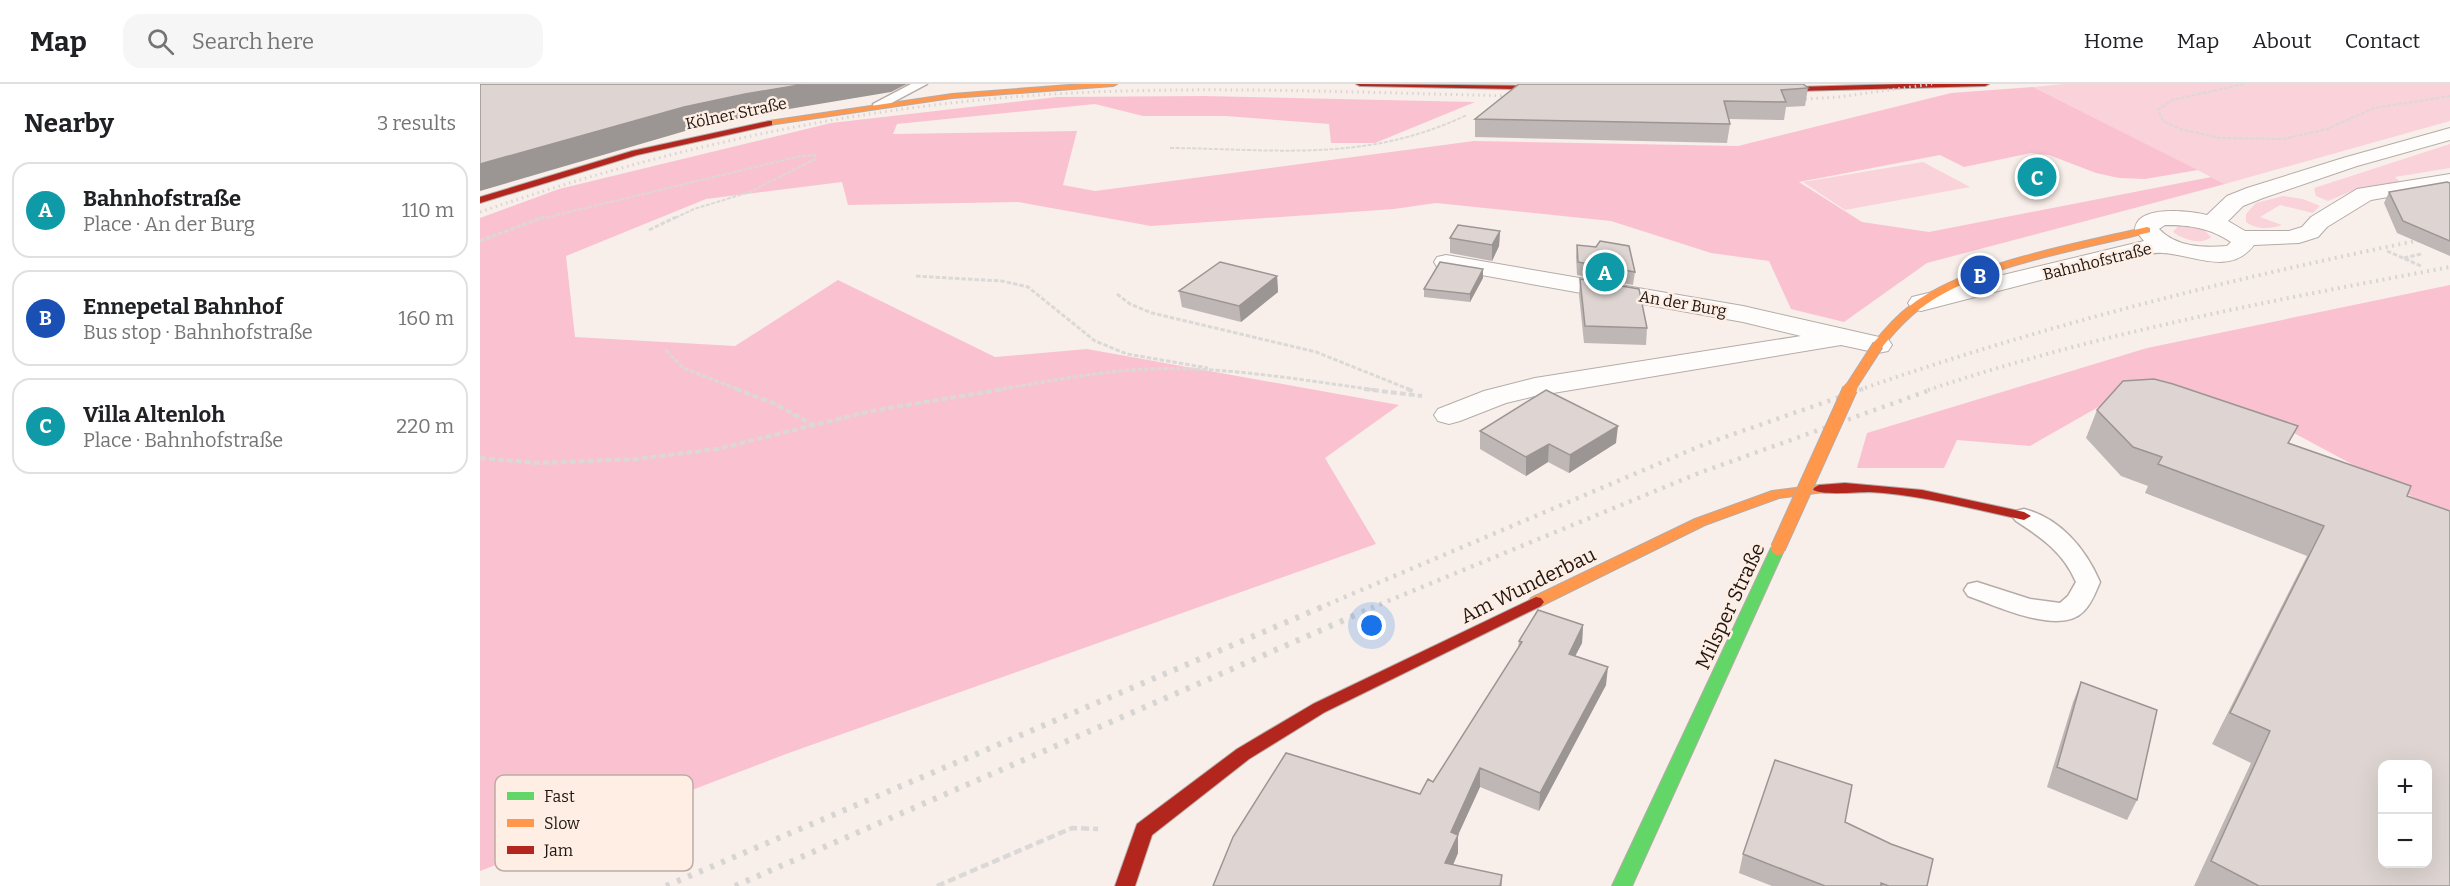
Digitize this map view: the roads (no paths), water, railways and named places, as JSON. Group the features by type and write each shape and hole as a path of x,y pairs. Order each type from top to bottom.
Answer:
{"street":[{"name":"Kölner Straße","path":"480,200 692,139 755,125 879,104 1028,88 1113,84"},
{"path":"1360,84 1569,89"},
{"path":"1750,90 1985,84"},
{"path":"2200,220 2235,201 2312,174 2450,135"},
{"path":"2200,220 2240,238 2273,239 2304,235 2319,222 2365,194 2450,180"},
{"name":"Bahnhofstraße","path":"2200,220 2162,218 2147,224 2157,237 2196,253 2225,254 2242,248 2243,243 2240,238"},
{"name":"Bahnhofstraße","path":"1878,345 1897,323 1922,303 2129,250 2157,237"},
{"name":"An der Burg","path":"1446,262 1732,312 1848,336"},
{"path":"1449,416 1495,398 1534,387 1848,336 1878,345"},
{"name":"Milsper Straße","path":"1622,886 1779,548 1846,396 1878,345"},
{"name":"Am Wunderbau","path":"1125,886 1144,830 1243,754 1319,708 1700,522 1777,494 1839,487 1896,490 2024,516"}],"lane":[{"path":"879,104 921,84"},
{"path":"1977,590 2045,612 2062,612 2074,606 2088,582 2079,559 2057,537 2024,516"}],"railway":[{"path":"1789,100 1838,97 1932,84"},
{"path":"480,212 620,168 691,150 763,134 907,108 980,100 1111,91 1286,91 1519,96"},
{"path":"1859,390 1932,365 2078,321 2226,283 2450,234"},
{"path":"1928,390 2057,351 2121,335 2252,305 2450,267"},
{"path":"1319,608 1705,444 1863,389"},
{"path":"1371,608 1699,473 1933,389"},
{"path":"666,886 1322,607"},
{"path":"735,886 1374,607"}],"place":[{"name":"Villa Altenloh","path":"2037,177"},
{"name":"Bahnhofstraße","path":"1605,272"},
{"name":"Ennepetal Bahnhof","path":"1980,275"}]}
